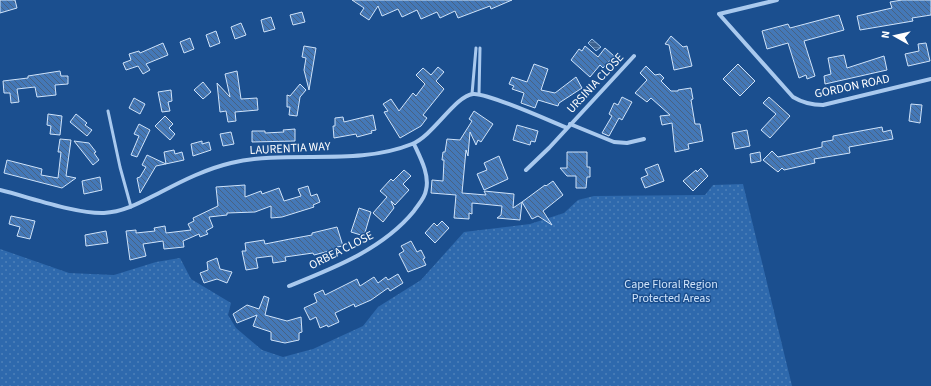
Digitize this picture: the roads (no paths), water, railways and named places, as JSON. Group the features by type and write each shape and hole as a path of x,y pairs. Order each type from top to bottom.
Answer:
{"street":[{"name":"GORDON ROAD","path":"777,0 719,14 793,97 802,103 823,105 931,79"},
{"name":"URSINIA CLOSE","path":"526,170 549,148 634,56"},
{"path":"472,94 479,94 614,142 627,143 644,139"},
{"name":"LAURENTIA WAY","path":"0,190 87,212 105,213 131,207 195,175 233,162 374,155 414,144 434,128 459,101 472,94"},
{"name":"ORBEA CLOSE","path":"289,286 315,276 374,247 408,218 423,198 427,187 422,162 414,144"}],"lane":[{"path":"472,94 476,48"},
{"path":"479,94 480,48"},
{"path":"108,111 120,167 131,207"}],"park label":[{"name":"Cape Floral Region Protected Areas","path":"671,291"}]}
